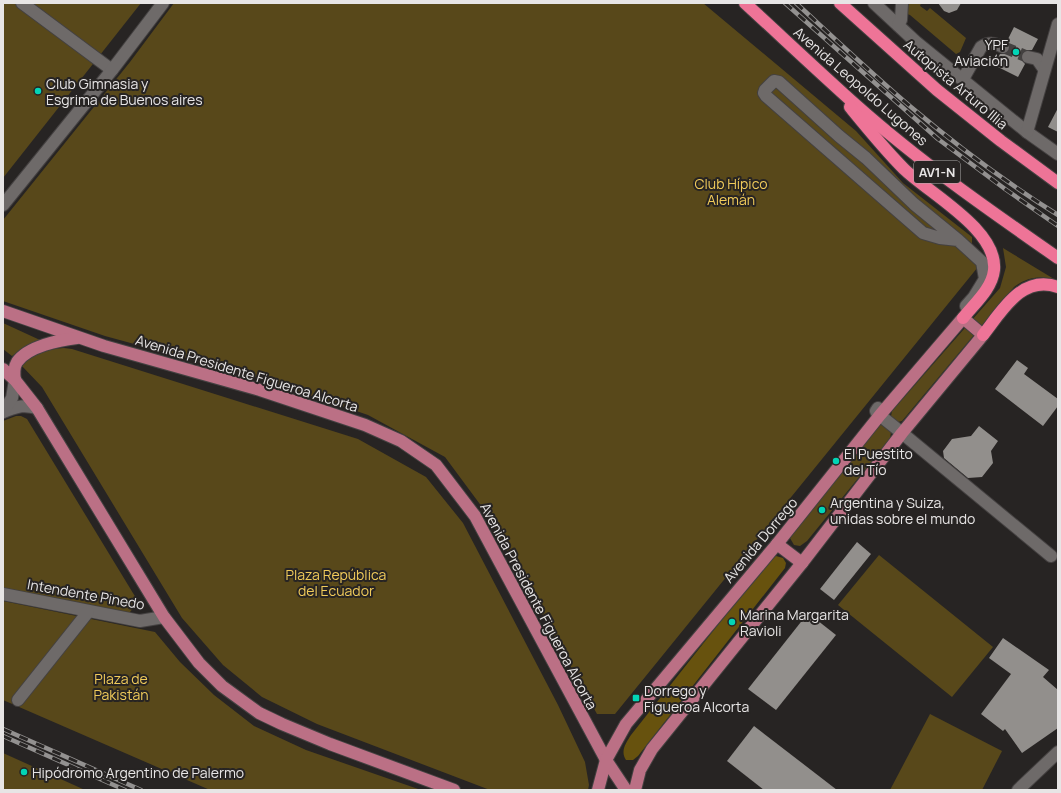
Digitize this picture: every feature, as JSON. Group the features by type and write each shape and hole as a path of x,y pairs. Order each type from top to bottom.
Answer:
{"highway":[{"name":"Avenida Leopoldo Lugones","path":"745,3 857,106 945,178 988,210 1058,258"},
{"name":"Autopista Arturo Illia","path":"840,3 937,90 1001,141 1058,183"},
{"path":"824,75 880,144 915,179 980,232 988,244 993,255 994,269 992,281 963,318"},
{"path":"983,335 1011,300 1023,289 1032,285 1043,284 1058,288"}],"main road":[{"name":"Avenida Presidente Figueroa Alcorta","path":"3,311 104,346 260,390 365,426 402,441 436,465 475,516 606,760 626,790"},
{"path":"635,790 640,770 652,749 802,562 902,433 983,335 963,318"},
{"name":"Avenida Dorrego","path":"598,790 606,760 626,724 777,544 880,415 963,318"},
{"path":"15,380 14,371 17,362 27,353 41,346 59,340 80,338"},
{"path":"3,369 15,380 37,408 164,617 199,663 222,686 259,713 305,734 454,790"},
{"path":"777,544 802,562"}],"street":[{"path":"22,3 112,70"},
{"path":"3,205 112,70 163,3"},
{"path":"898,25 901,20 902,3"},
{"path":"876,4 916,42 1027,132 1058,154"},
{"path":"1027,132 1058,24"},
{"path":"963,79 981,47 986,44 995,43 1004,47"},
{"path":"1028,57 1037,59 1044,69"},
{"path":"958,240 940,238 923,233 766,96 764,93 765,90 774,81 779,82 866,158 914,204 958,240 982,262 985,279 974,297 876,411 1051,556"},
{"path":"3,412 12,398 15,380"},
{"path":"3,412 18,406 27,405 37,408"},
{"name":"Intendente Pinedo","path":"3,594 88,612 140,621 164,617"},
{"path":"18,700 88,612"},
{"path":"1018,790 1058,752"}],"green space":[{"name":"Club Gimnasia y Esgrima de Buenos aires","path":"3,3 141,3 3,178"},
{"name":"Club Hípico Alemán","path":"174,3 703,3 856,131 903,183 972,237 972,245 967,252 982,262 615,714 597,714 485,511 445,457 368,415 262,379 105,336 3,301 3,220 130,62"},
{"path":"896,3 921,3 920,6 927,11 930,8 966,38 960,52 956,54 910,15 896,10"},
{"path":"1003,248 1054,279 1033,278 1014,287 902,421 898,422 893,420 891,416 892,411 1000,288 1006,267"},
{"path":"3,323 40,340 12,356 3,349"},
{"name":"Plaza República del Ecuador","path":"64,348 72,349 358,439 426,477 463,523 558,705 585,762 589,785 588,790 490,790 317,724 262,697 223,665 182,618 42,387 21,365 30,357 41,352"},
{"path":"16,416 21,416 27,419 136,598 134,607 130,612 121,614 3,589 3,421"},
{"path":"881,424 887,426 891,432 890,439 807,541 800,546 794,545 790,538 792,531 874,427"},
{"path":"879,555 993,647 952,697 838,605"},
{"name":"Plaza de Pakistán","path":"3,601 155,632 180,662 214,695 254,726 306,750 421,790 210,790 3,700"},
{"path":"930,714 1002,751 982,790 890,790"},
{"name":"Hipódromo Argentino de Palermo","path":"3,753 85,790 3,790"}],"shaded area":[{"path":"776,556 783,558 786,563 785,568 638,756 633,760 626,760 624,757 624,750 631,735 770,559"}],"building":[{"path":"938,3 961,3 957,10 949,13 944,11"},
{"name":"YPF Aviación","path":"1014,27 1038,39 1032,50 1022,52 1021,59 1025,64 1018,77 994,65 1000,54 1004,54 1010,50 1010,46 1007,41"},
{"path":"1058,108 1058,132 1048,127"},
{"path":"1017,360 1028,368 1024,374 1058,399 1058,406 1043,426 995,389"},
{"path":"979,426 998,441 991,451 993,463 982,477 968,478 944,458 943,451 952,439 971,436"},
{"path":"857,542 871,554 834,600 820,589"},
{"path":"808,613 836,635 776,710 748,689"},
{"path":"1003,638 1049,670 1043,677 1058,690 1058,728 1022,753 1005,729 1003,731 981,714 1011,674 989,658"},
{"path":"754,726 837,790 764,790 727,761"}],"tunnel":[{"path":"1003,47 1028,57"}],"railway":[{"path":"785,3 938,139 1058,226"},
{"path":"796,3 928,122 1001,177 1058,215"},
{"path":"3,729 141,790"},
{"path":"3,736 125,790"}],"place":[{"name":"YPF Aviación","path":"1016,52"},
{"name":"Club Gimnasia y Esgrima de Buenos aires","path":"38,91"},
{"name":"El Puestito del Tío","path":"836,461"},
{"name":"Argentina y Suiza, unidas sobre el mundo","path":"822,510"},
{"name":"Marina Margarita Ravioli","path":"732,622"},
{"name":"Dorrego y Figueroa Alcorta","path":"636,698"},
{"name":"Hipódromo Argentino de Palermo","path":"24,772"}]}
